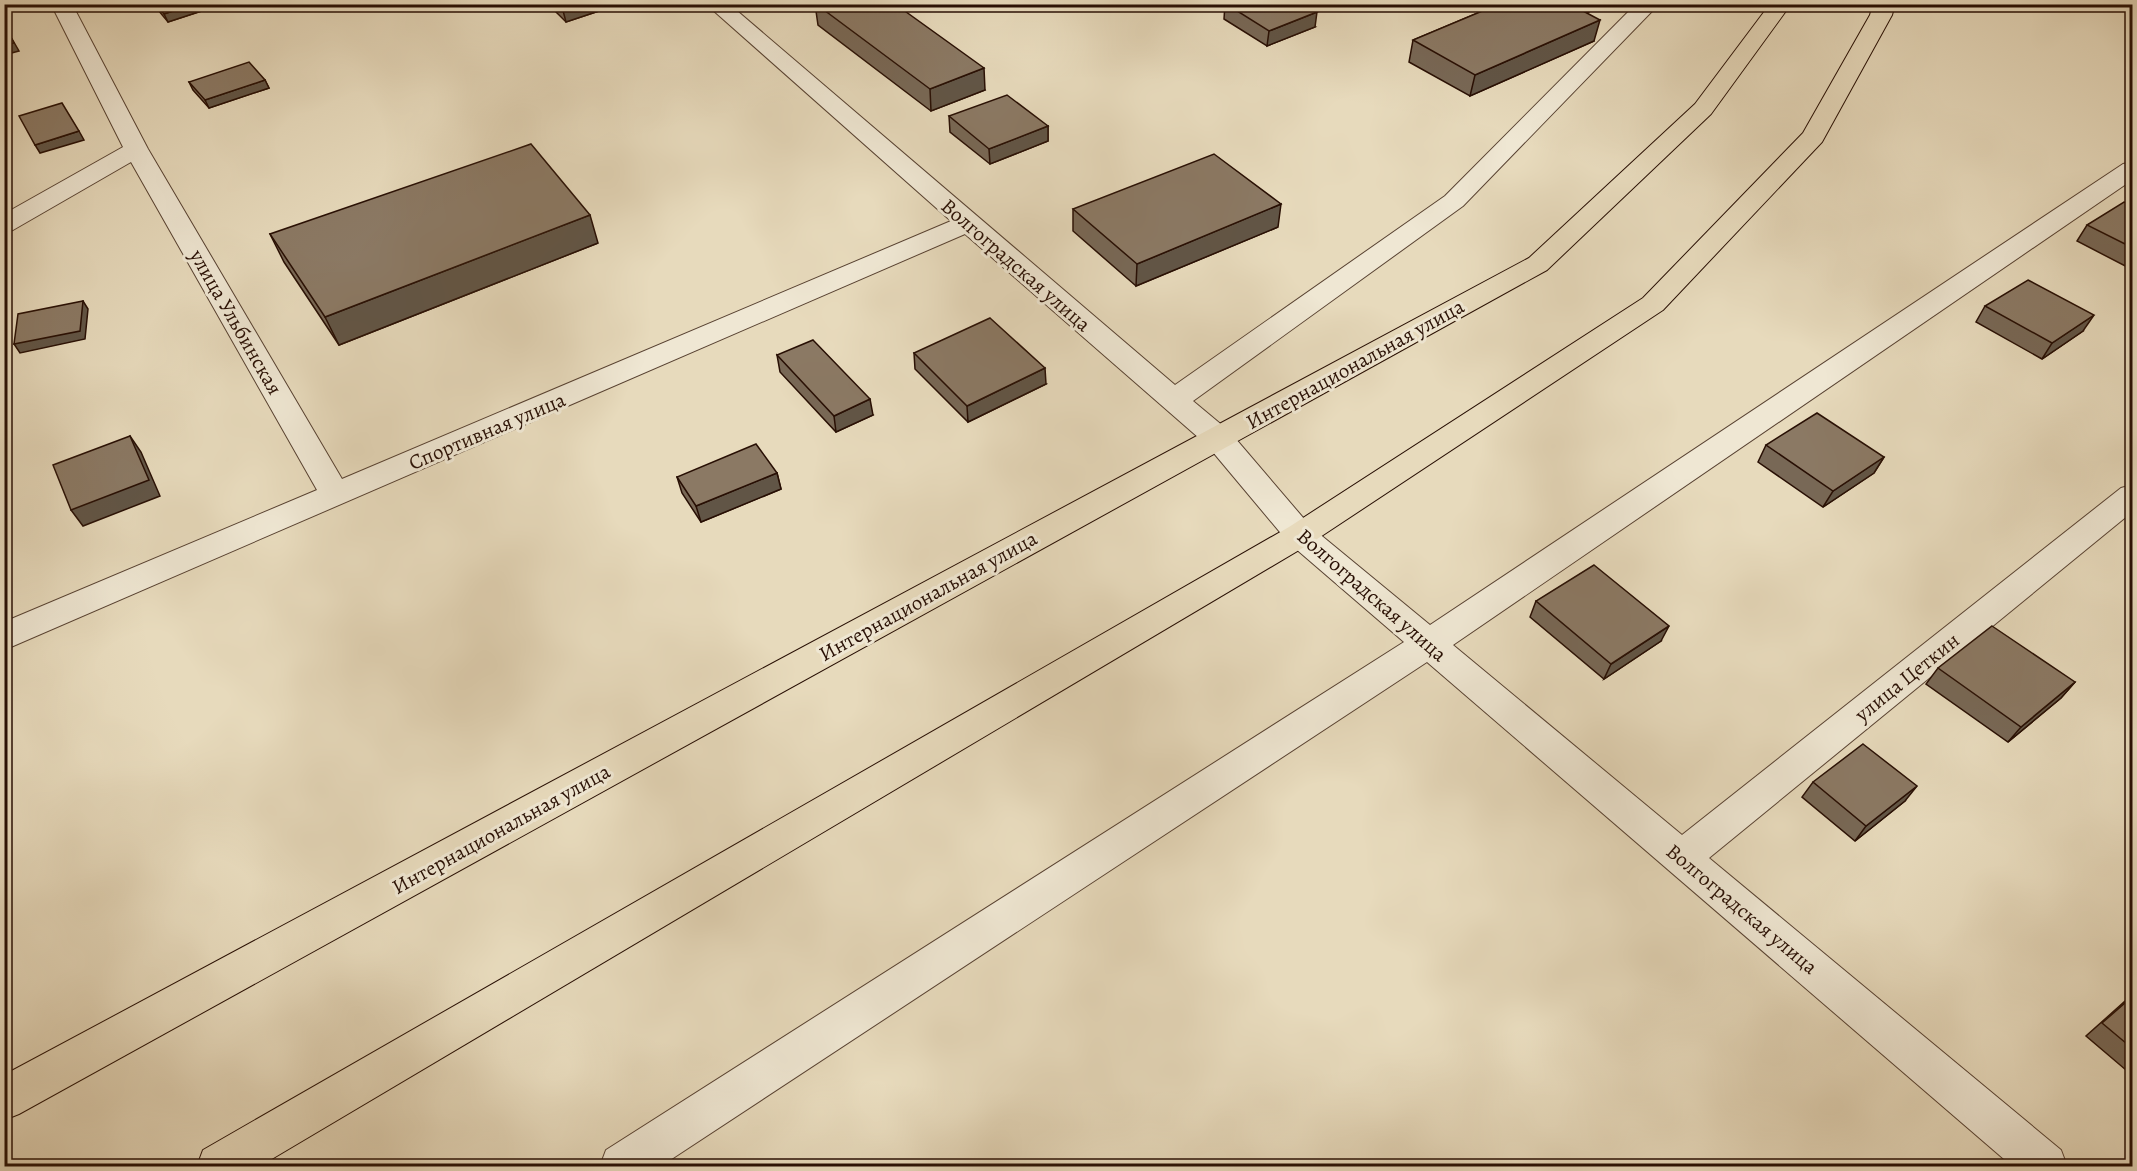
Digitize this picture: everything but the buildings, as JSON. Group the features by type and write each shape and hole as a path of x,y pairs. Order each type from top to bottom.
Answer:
{"main road":[{"name":"Интернациональная улица","path":"4,1099 1538,264 1702,109 1781,4"},
{"path":"219,1167 1300,535 1653,304 1813,137 1881,15 1884,4"}],"street":[{"name":"улица Ульбинская","path":"61,4 136,149 336,495"},
{"name":"Волгоградская улица","path":"716,4 1218,438 1300,535 2045,1167"},
{"path":"1174,400 1454,201 1649,4"},
{"path":"4,225 136,149"},
{"path":"622,1167 1428,644 2133,169"},
{"name":"Спортивная улица","path":"4,637 968,223"},
{"name":"улица Цеткин","path":"1681,858 2133,496"}]}
